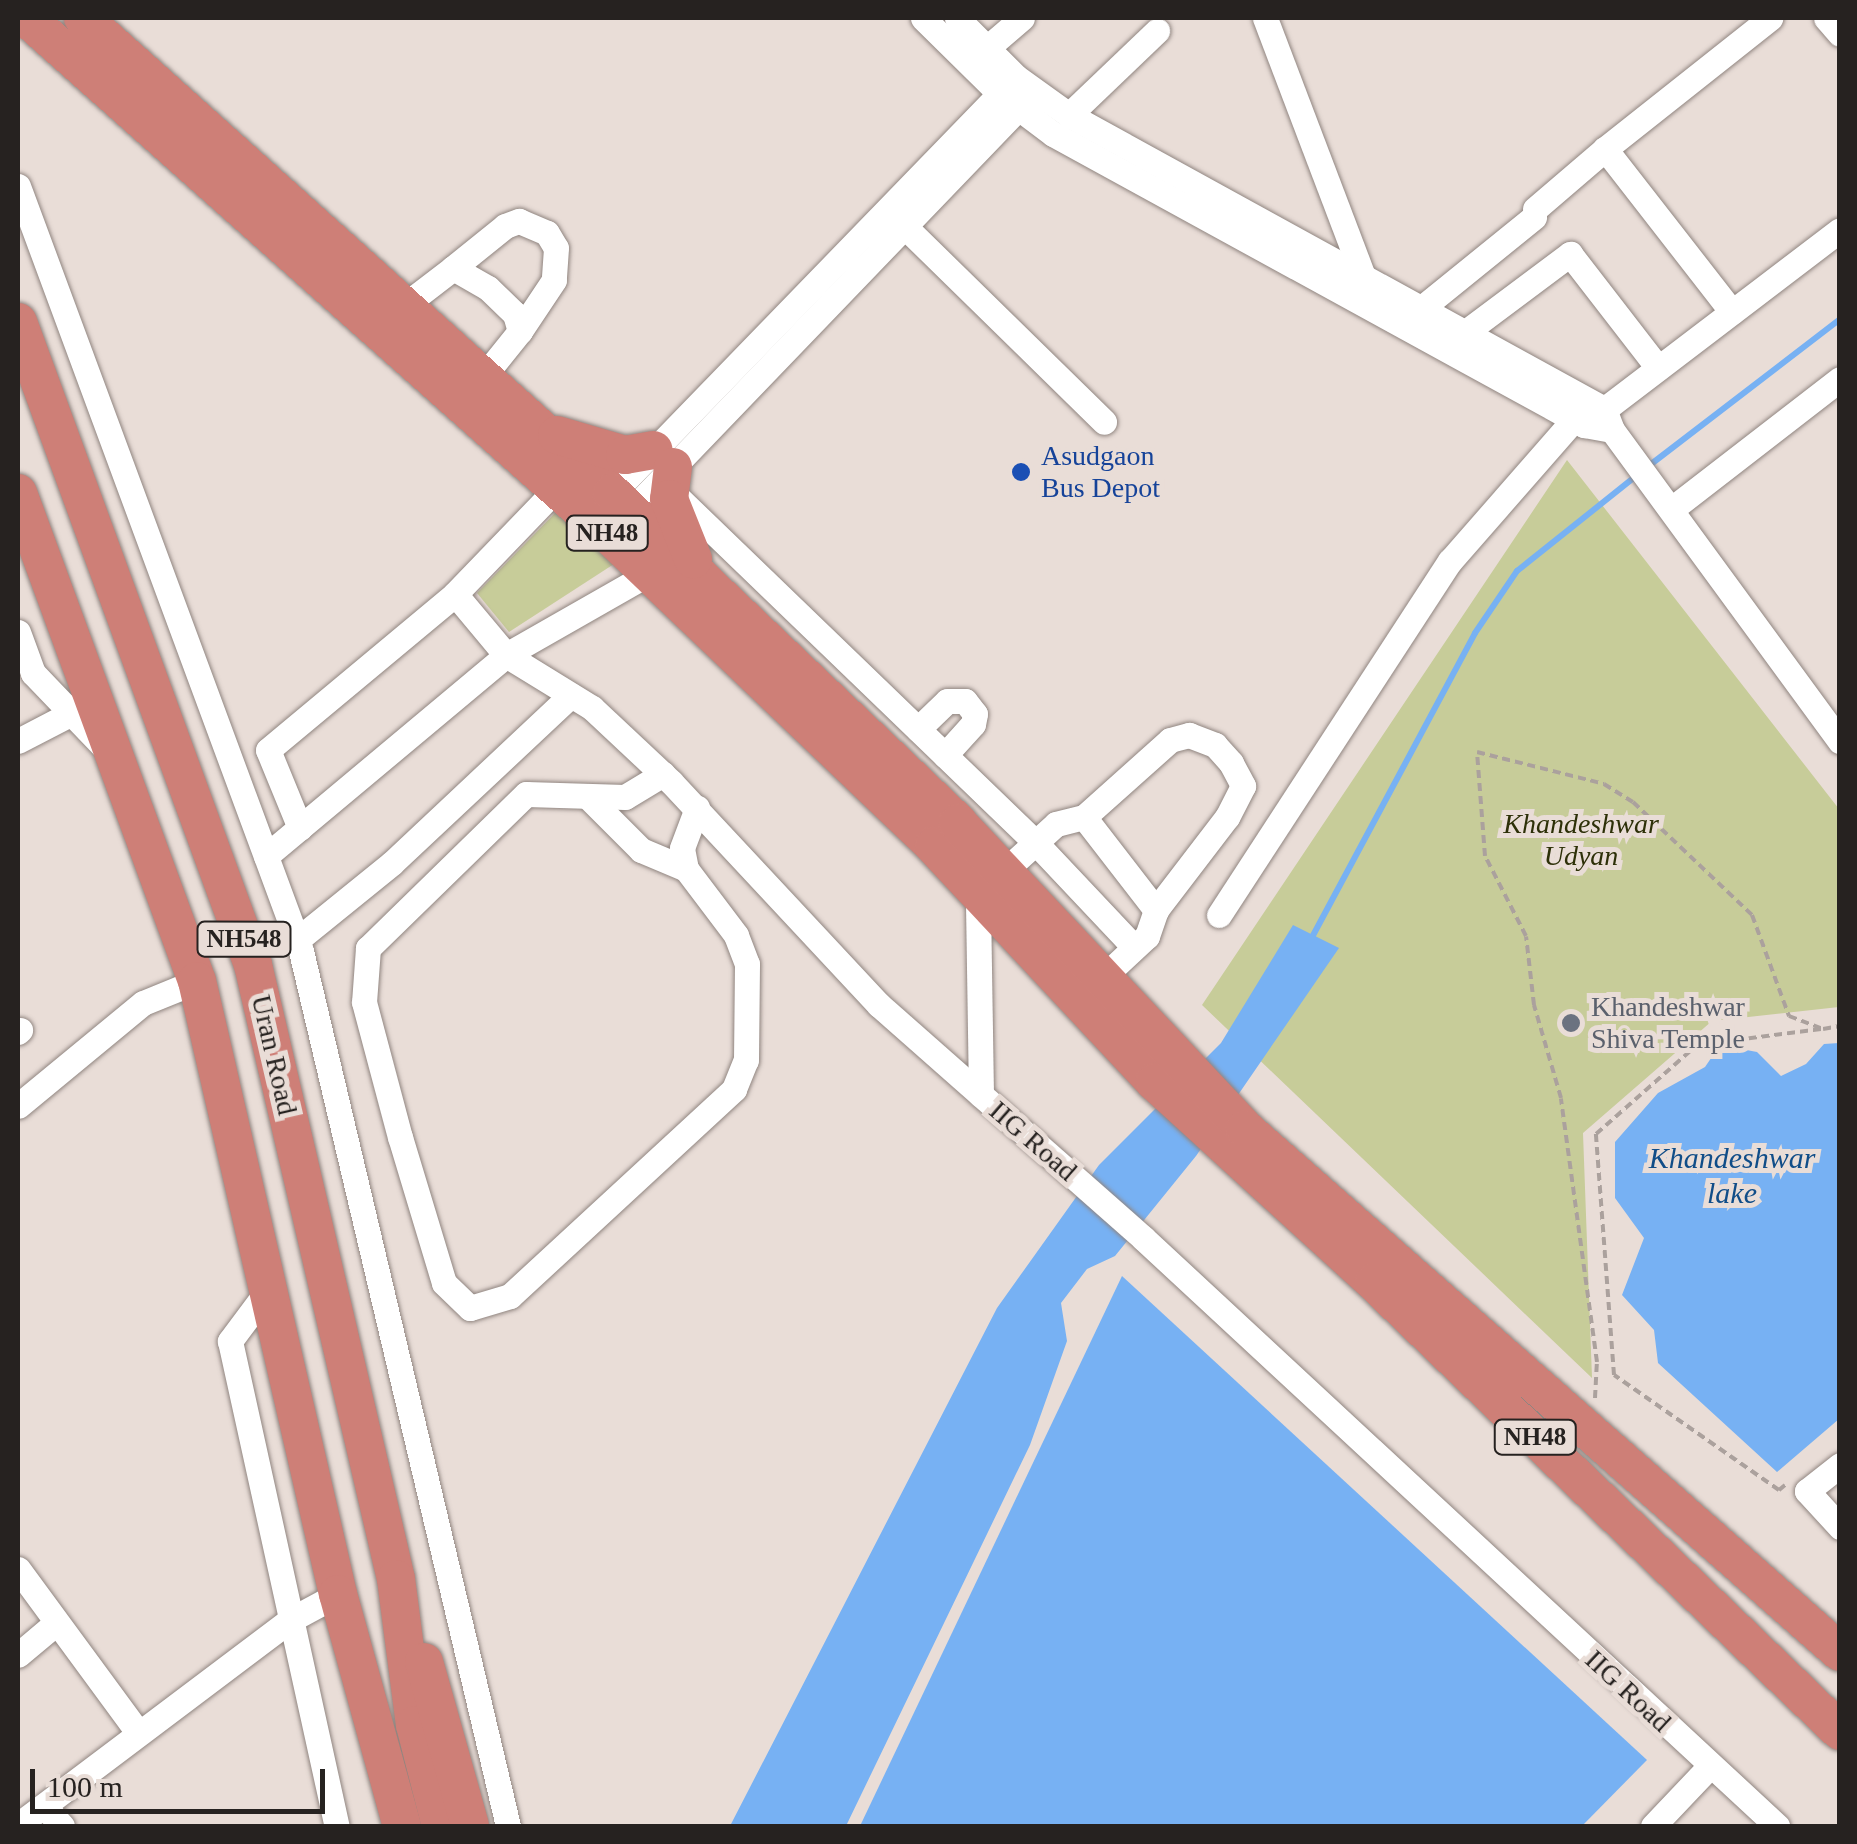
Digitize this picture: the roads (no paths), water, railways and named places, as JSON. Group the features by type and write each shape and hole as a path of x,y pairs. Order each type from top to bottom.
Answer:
{"highway":[{"name":"NH48","path":"26,18 556,488 610,514 703,580 1166,1071 1374,1282 1840,1731"},
{"name":"NH48","path":"83,18 541,429 610,514 648,574 1102,978 1166,1071"},
{"name":"Uran Road","path":"18,322 254,965 396,1579 470,1826"},
{"path":"541,429 666,469 679,532 703,580"},
{"name":"NH548","path":"18,493 196,981 265,1294 338,1594 402,1826"},
{"name":"NH48","path":"1235,1138 1600,1438 1840,1652"},
{"name":"Uran Road","path":"396,1579 416,1725 441,1826"},
{"name":"NH548","path":"338,1594 376,1826"}],"street":[{"path":"923,18 1017,92 1069,115 1468,331 1598,421 1652,480 1831,711 1840,742"},
{"path":"957,18 987,48 1053,134 1377,310 1598,421"},
{"path":"987,48 1022,18"},
{"path":"1265,18 1377,310"},
{"path":"1423,306 1605,149 1770,18"},
{"path":"1826,18 1839,33"},
{"path":"1069,115 1157,31"},
{"path":"610,514 666,469 1017,92"},
{"path":"1605,149 1732,312"},
{"path":"18,186 297,940 508,1826"},
{"path":"896,218 1104,422"},
{"path":"405,306 506,226 520,220 547,233 556,248 554,280 484,376"},
{"path":"1219,915 1450,560 1658,368 1840,230"},
{"path":"1468,331 1570,254 1658,368"},
{"path":"453,268 467,270 488,288 515,314 520,331"},
{"path":"1673,508 1840,380"},
{"path":"666,469 1134,947"},
{"path":"300,828 268,750 455,594 556,488"},
{"path":"266,856 506,656 648,574"},
{"name":"IIG Road","path":"455,594 506,656 570,695 662,774 879,1004 1144,1238 1709,1767 1777,1826"},
{"path":"18,632 33,673 115,759"},
{"path":"297,940 392,863 570,695"},
{"path":"918,729 948,701 965,701 975,714 973,724 945,755"},
{"path":"18,741 72,713"},
{"path":"981,1095 991,883 1056,824 1084,817 1170,740 1190,735 1215,745 1232,763 1243,786 1134,947 1102,978"},
{"path":"662,774 626,797 526,794 396,916 368,948 362,969 364,1002 444,1283 470,1308 510,1296 734,1089 746,1060 747,964 736,936 686,869 682,848 697,808"},
{"path":"588,796 641,850 686,869"},
{"path":"1084,817 1156,910"},
{"path":"21,1096 143,1003 196,981"},
{"path":"265,1294 230,1342 336,1826"},
{"path":"1840,1465 1807,1491 1840,1527"},
{"path":"18,1568 55,1624 137,1731"},
{"path":"18,1825 137,1731 290,1620 338,1594"},
{"path":"18,1654 55,1624"},
{"path":"1653,1826 1709,1767"},
{"path":"44,1806 62,1826"}],"water":[{"path":"1293,925 1339,948 1196,1156 1115,1256 1087,1269 1061,1303 1067,1341 1030,1445 846,1826 730,1826 997,1308 1099,1165 1221,1043"},
{"name":"Khandeshwar lake","path":"1839,1043 1839,1419 1777,1472 1658,1363 1654,1330 1622,1295 1644,1238 1615,1198 1615,1142 1658,1093 1705,1067 1720,1045 1757,1052 1781,1076 1806,1064 1824,1044"},
{"path":"1122,1276 1647,1760 1582,1826 860,1826"}],"waterway":[{"path":"1646,468 1840,319"},
{"path":"1310,941 1475,633 1517,571 1636,476"}],"place":[{"name":"Asudgaon Bus Depot","path":"1021,472"},
{"name":"Khandeshwar Shiva Temple","path":"1571,1023"}],"park label":[{"name":"Khandeshwar Udyan","path":"1581,840"}]}
